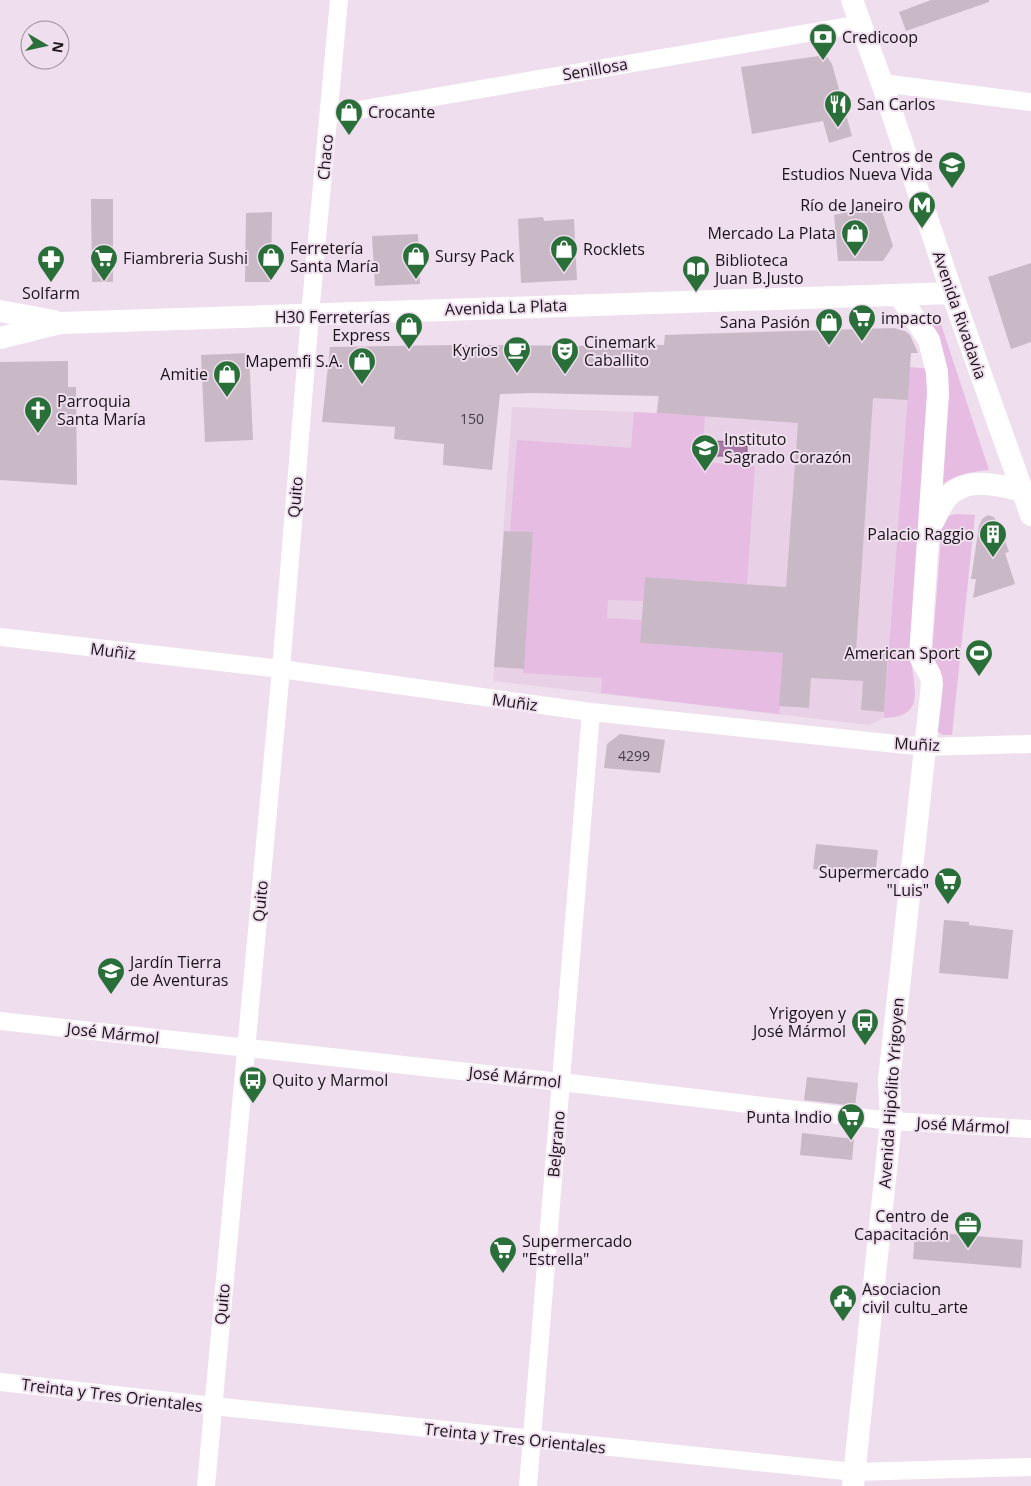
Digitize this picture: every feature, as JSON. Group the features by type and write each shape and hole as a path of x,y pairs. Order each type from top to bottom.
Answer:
{"main road":[{"name":"Avenida Rivadavia","path":"852,0 952,292 1031,514"},
{"name":"Avenida La Plata","path":"0,338 60,323 952,292"},
{"name":"Avenida Hipólito Yrigoyen","path":"853,1479 891,1121 889,1080 932,677 920,656 938,394 937,372 930,340 899,295"},
{"name":"Avenida La Plata","path":"0,311 60,323"},
{"path":"930,526 946,499 954,491 966,486 986,483 1022,491"}],"street":[{"name":"Chaco","path":"310,315 339,0"},
{"name":"Senillosa","path":"329,114 861,24"},
{"path":"882,83 1031,102"},
{"name":"Quito","path":"206,1486 281,669 310,315"},
{"name":"Muñiz","path":"0,637 281,669 592,712 925,747 1031,744"},
{"name":"Belgrano","path":"528,1486 592,712"},
{"name":"José Mármol","path":"0,1021 561,1082 891,1121 1031,1129"},
{"name":"Treinta y Tres Orientales","path":"0,1382 532,1440 853,1479 1031,1467"}],"shaded area":[{"path":"927,321 940,321 989,470 956,476 939,487"},
{"name":"Instituto Sagrado Corazón","path":"810,330 807,370 910,375 884,718 870,725 493,681 512,407 656,413 665,335"},
{"path":"910,367 932,369 911,658 915,698 907,712 899,716 884,718 884,712"},
{"path":"634,412 705,416 702,462 755,466 747,584 645,577 643,601 608,600 607,618 642,620 640,643 796,654 782,670 779,714 601,693 602,678 523,673 533,533 510,531 517,440 631,448"},
{"path":"710,441 747,442 747,456 710,456"},
{"path":"956,514 975,515 952,735 943,735 936,731 932,654 942,525 948,516"}],"building":[{"path":"931,0 989,0 989,2 906,31 899,12"},
{"path":"826,55 832,64 852,136 829,143 823,121 752,134 741,67"},
{"path":"91,199 113,199 113,282 92,282"},
{"path":"880,205 893,246 883,261 838,261 834,215"},
{"path":"272,212 271,282 245,282 246,213"},
{"path":"543,217 544,221 574,219 577,280 521,283 518,219"},
{"path":"418,234 420,284 375,286 372,236"},
{"path":"1031,263 1031,342 1011,349 988,277"},
{"path":"894,328 905,331 910,335 918,353 911,353 908,400 873,398 856,652 888,654 884,712 861,710 863,681 811,678 809,708 779,706 783,653 640,643 645,577 786,587 798,423 657,413 659,396 500,394 492,470 443,465 444,444 394,439 395,427 322,422 330,347 664,345 665,335"},
{"name":"Amitie","path":"249,353 253,440 205,442 201,355"},
{"name":"Parroquia Santa María","path":"68,361 68,387 76,387 77,485 0,480 0,362"},
{"name":"Palacio Raggio","path":"988,515 994,517 1001,530 1009,552 1005,553 1015,584 973,598 976,579 971,579 979,526 982,519"},
{"path":"504,531 533,532 524,669 494,667"},
{"path":"620,734 665,740 660,773 604,768 607,744"},
{"path":"816,844 878,850 875,876 813,869"},
{"path":"944,920 969,922 969,925 1013,930 1008,979 939,973"},
{"path":"807,1077 858,1083 855,1106 804,1100"},
{"path":"802,1133 854,1139 852,1160 800,1155"},
{"name":"Centro de Capacitación","path":"915,1231 1023,1240 1021,1268 913,1259"}],"place":[{"name":"Credicoop","path":"823,61"},
{"name":"San Carlos","path":"838,128"},
{"name":"Crocante","path":"349,136"},
{"name":"Centros de Estudios Nueva Vida","path":"952,189"},
{"name":"Río de Janeiro","path":"922,229"},
{"name":"Mercado La Plata","path":"855,257"},
{"name":"Rocklets","path":"564,273"},
{"name":"Sursy Pack","path":"416,280"},
{"name":"Ferretería Santa María","path":"271,281"},
{"name":"Fiambreria Sushi","path":"104,282"},
{"name":"Solfarm","path":"51,283"},
{"name":"Biblioteca Juan B.Justo","path":"696,293"},
{"name":"impacto","path":"862,342"},
{"name":"Sana Pasión","path":"829,346"},
{"name":"H30 Ferreterías Express","path":"409,350"},
{"name":"Kyrios","path":"517,374"},
{"name":"Cinemark Caballito","path":"565,375"},
{"name":"Mapemfi S.A.","path":"362,385"},
{"name":"Amitie","path":"227,398"},
{"name":"Parroquia Santa María","path":"38,434"},
{"name":"Instituto Sagrado Corazón","path":"705,472"},
{"name":"Palacio Raggio","path":"993,558"},
{"name":"American Sport","path":"979,677"},
{"name":"Supermercado \"Luis\"","path":"948,905"},
{"name":"Jardín Tierra de Aventuras","path":"111,995"},
{"name":"Yrigoyen y José Mármol","path":"865,1046"},
{"name":"Quito y Marmol","path":"253,1104"},
{"name":"Punta Indio","path":"851,1141"},
{"name":"Centro de Capacitación","path":"968,1249"},
{"name":"Supermercado \"Estrella\"","path":"503,1274"},
{"name":"Asociacion civil cultu_arte","path":"843,1322"}]}
